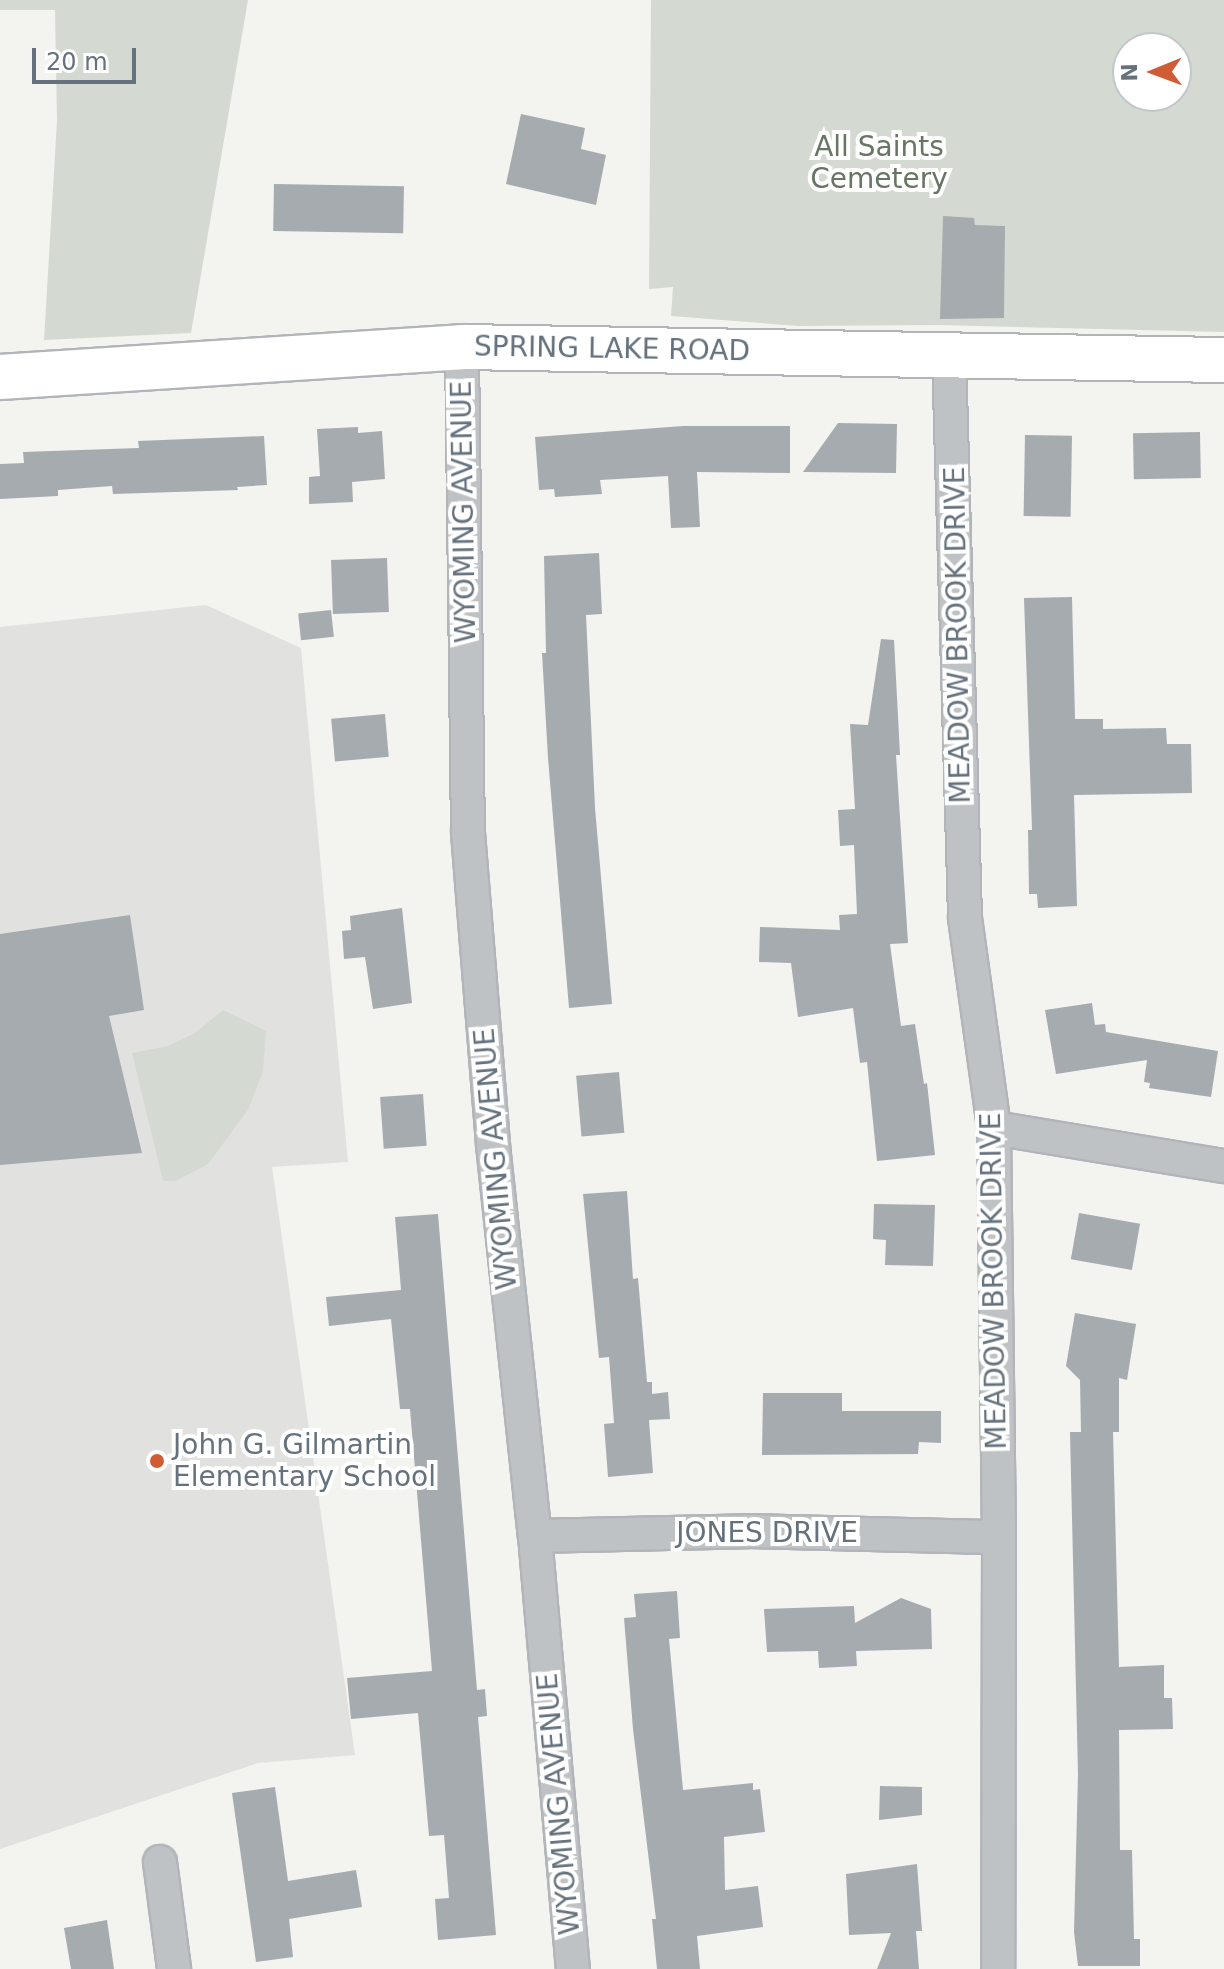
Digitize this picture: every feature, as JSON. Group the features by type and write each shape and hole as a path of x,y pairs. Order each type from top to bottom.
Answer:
{"main road":[{"name":"SPRING LAKE ROAD","path":"0,377 462,347 1224,360"}],"street":[{"name":"WYOMING AVENUE","path":"462,347 468,833 493,1145 535,1536 573,1969"},
{"name":"MEADOW BROOK DRIVE","path":"949,355 965,918 994,1128 999,1537 998,1969"},
{"path":"994,1128 1224,1166"},
{"name":"JONES DRIVE","path":"535,1536 748,1531 999,1537"},
{"path":"160,1862 174,1969"}],"shaded area":[{"name":"John G. Gilmartin Elementary School","path":"206,605 301,648 348,1162 272,1167 355,1755 258,1763 0,1849 0,627"}],"green space":[{"path":"0,0 248,0 191,333 44,340 57,121 55,10 0,10"},
{"name":"All Saints Cemetery","path":"651,0 1224,0 1224,332 939,325 798,326 671,316 673,287 649,289"},
{"path":"223,1010 266,1031 263,1072 248,1110 208,1164 176,1181 163,1181 132,1053 168,1046 195,1033"}],"building":[{"path":"521,114 585,128 581,149 606,155 596,205 506,184"},
{"path":"274,184 404,186 403,233 273,231"},
{"path":"943,216 974,218 975,225 1005,226 1004,318 940,319"},
{"path":"838,423 897,424 896,473 803,472"},
{"path":"683,426 790,426 790,473 697,472 700,527 671,528 668,476 600,480 602,494 555,497 554,489 539,490 535,437"},
{"path":"358,427 358,433 382,431 385,479 352,482 353,502 309,504 309,477 320,476 317,429"},
{"path":"1200,432 1201,478 1134,479 1133,433"},
{"path":"1025,435 1072,436 1071,517 1024,516"},
{"path":"264,436 267,485 237,487 238,490 113,494 112,486 58,490 58,496 0,499 0,464 24,463 23,452 139,448 138,441"},
{"path":"599,553 602,614 586,615 595,808 612,1004 569,1008 542,653 546,653 544,556"},
{"path":"387,558 389,612 333,614 331,560"},
{"path":"1072,597 1075,719 1103,719 1103,729 1166,728 1167,744 1191,744 1192,793 1074,795 1077,906 1038,908 1037,894 1029,894 1028,830 1032,830 1024,598"},
{"path":"331,610 334,637 301,640 298,613"},
{"path":"881,639 894,640 900,755 896,755 908,943 890,944 901,1026 915,1024 924,1084 927,1083 935,1155 877,1161 867,1062 860,1063 853,1008 798,1017 791,963 759,962 760,927 840,930 839,915 857,914 854,845 840,846 838,810 855,809 850,724 868,725"},
{"path":"385,714 389,757 335,762 331,719"},
{"path":"402,908 412,1003 373,1009 365,957 344,959 342,931 351,930 350,916"},
{"path":"130,915 144,1010 109,1016 142,1153 0,1165 0,934"},
{"path":"1092,1003 1095,1025 1105,1024 1106,1032 1218,1051 1211,1097 1149,1088 1150,1083 1144,1082 1147,1060 1056,1074 1045,1010"},
{"path":"619,1072 624,1133 581,1137 576,1076"},
{"path":"423,1094 427,1146 384,1149 380,1097"},
{"path":"627,1191 633,1279 638,1278 647,1382 652,1382 652,1394 668,1392 670,1419 649,1420 653,1473 608,1477 604,1424 614,1423 609,1357 599,1358 583,1194"},
{"path":"874,1204 935,1205 933,1266 885,1265 886,1240 873,1239"},
{"path":"1079,1213 1140,1224 1132,1270 1071,1259"},
{"path":"438,1214 477,1690 485,1689 487,1716 478,1717 496,1935 438,1940 435,1899 449,1898 444,1835 429,1836 418,1713 351,1719 347,1678 432,1671 410,1409 400,1409 391,1319 329,1326 326,1297 401,1290 395,1217"},
{"path":"1075,1313 1136,1324 1127,1380 1119,1378 1119,1432 1113,1432 1119,1667 1164,1665 1164,1698 1172,1698 1173,1729 1119,1730 1120,1850 1132,1850 1134,1939 1140,1939 1140,1966 1078,1966 1074,1932 1078,1774 1070,1432 1081,1432 1080,1380 1066,1366"},
{"path":"763,1393 842,1393 842,1411 941,1411 941,1443 919,1442 918,1454 762,1455"},
{"path":"677,1591 680,1638 669,1639 683,1790 753,1783 753,1790 760,1789 765,1832 724,1837 725,1890 758,1886 763,1927 697,1936 700,1969 657,1969 652,1919 656,1919 633,1729 624,1618 636,1617 634,1594"},
{"path":"901,1598 931,1609 932,1649 856,1651 857,1666 819,1668 818,1651 767,1652 764,1609 854,1606 855,1623"},
{"path":"880,1786 922,1787 922,1815 879,1820"},
{"path":"275,1787 288,1881 356,1870 362,1907 289,1919 293,1957 256,1962 232,1793"},
{"path":"917,1864 922,1931 916,1931 919,1969 877,1969 891,1933 849,1935 846,1874"},
{"path":"107,1920 114,1969 71,1969 64,1928"}],"place":[{"name":"John G. Gilmartin Elementary School","path":"157,1461"}]}
